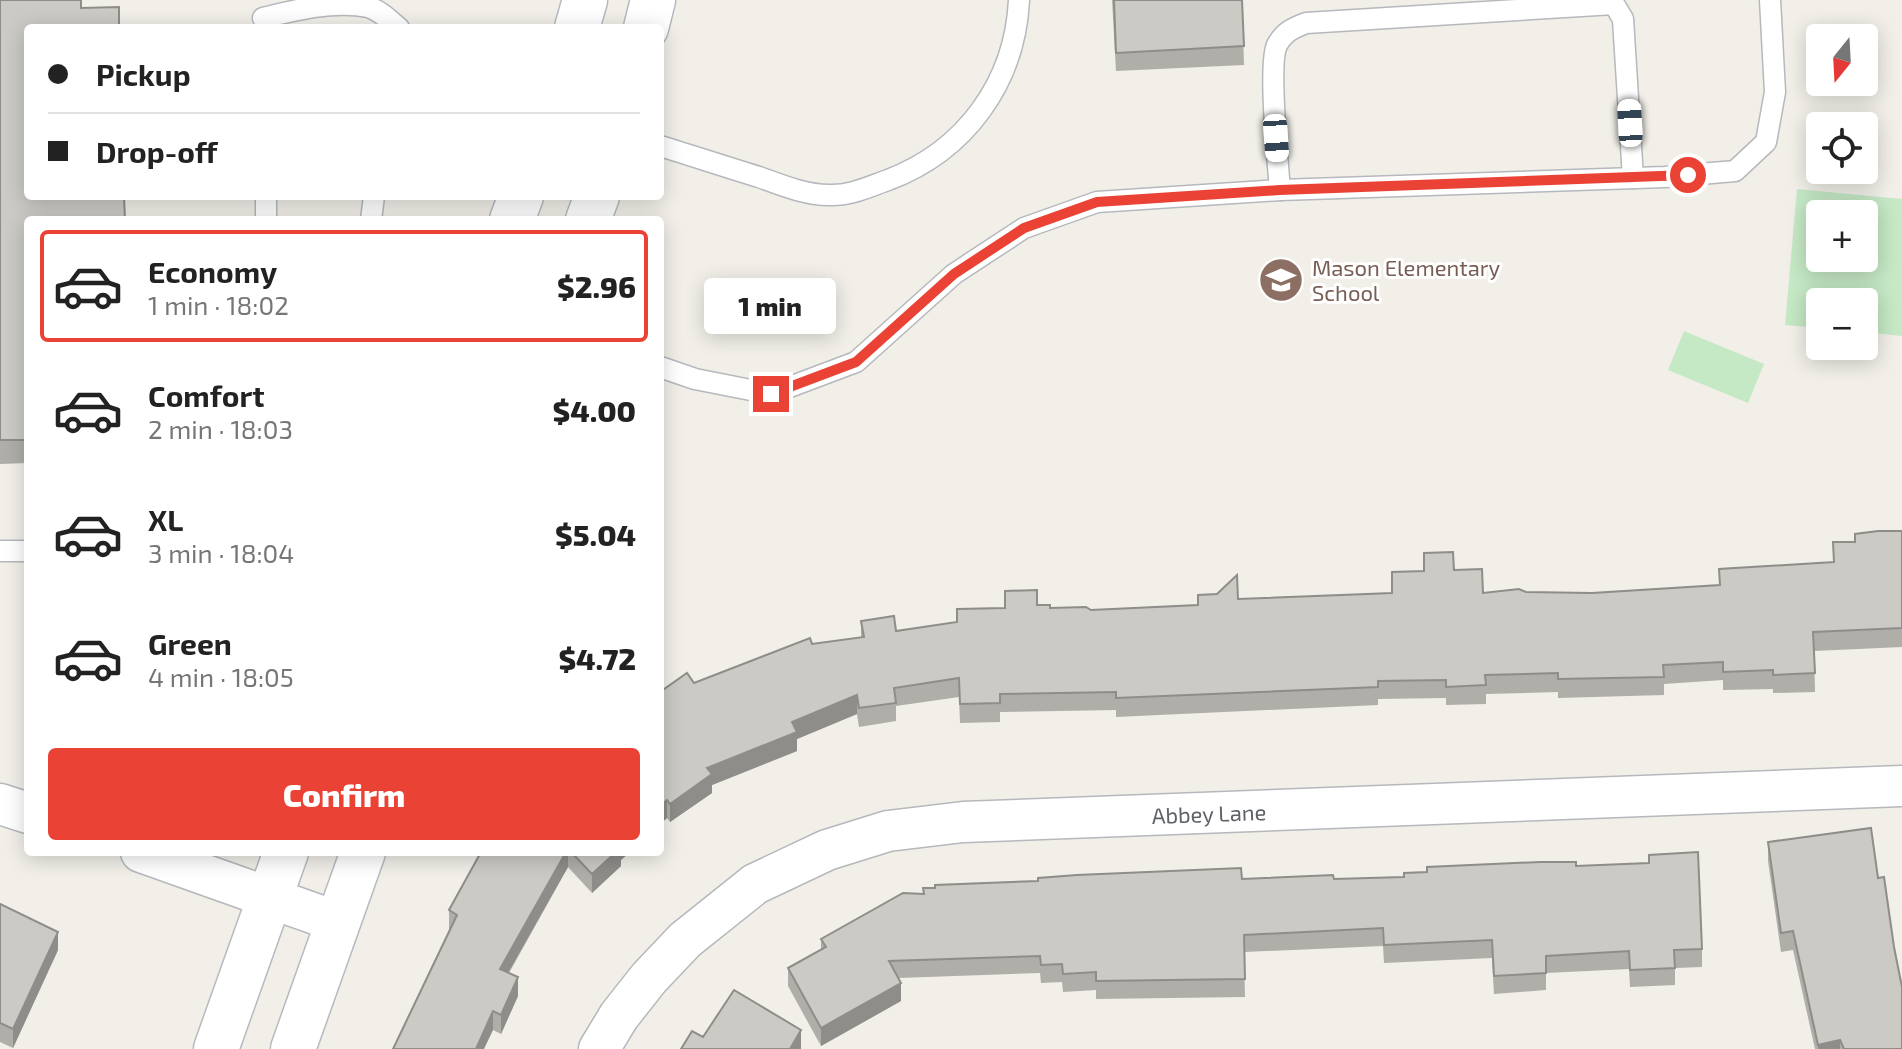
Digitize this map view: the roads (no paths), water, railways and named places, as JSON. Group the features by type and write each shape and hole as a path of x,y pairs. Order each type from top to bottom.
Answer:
{"main road":[{"path":"578,24 585,0"},
{"path":"647,24 653,0"},
{"path":"216,1049 285,856"},
{"path":"293,1049 362,856"}],"street":[{"name":"Abbey Lane","path":"599,1049 619,1016 649,978 685,940 755,884 827,850 888,831 963,822 1902,786"},
{"path":"0,804 24,812"},
{"path":"153,856 338,922"}],"lane":[{"path":"664,147 803,191 829,195 853,193 900,175 928,162 955,141 981,113 1010,57 1019,0"},
{"path":"664,368 695,379 771,394 856,362 954,274 1024,228 1097,202 1280,190 1633,178 1735,171 1766,142 1775,92 1770,0"},
{"path":"263,15 335,3 367,6 394,24"},
{"path":"1280,190 1274,113 1275,49 1287,31 1306,23 1614,4 1623,19 1633,178"},
{"path":"0,551 24,551"}],"place":[{"name":"Mason Elementary School","path":"1281,280"}]}
